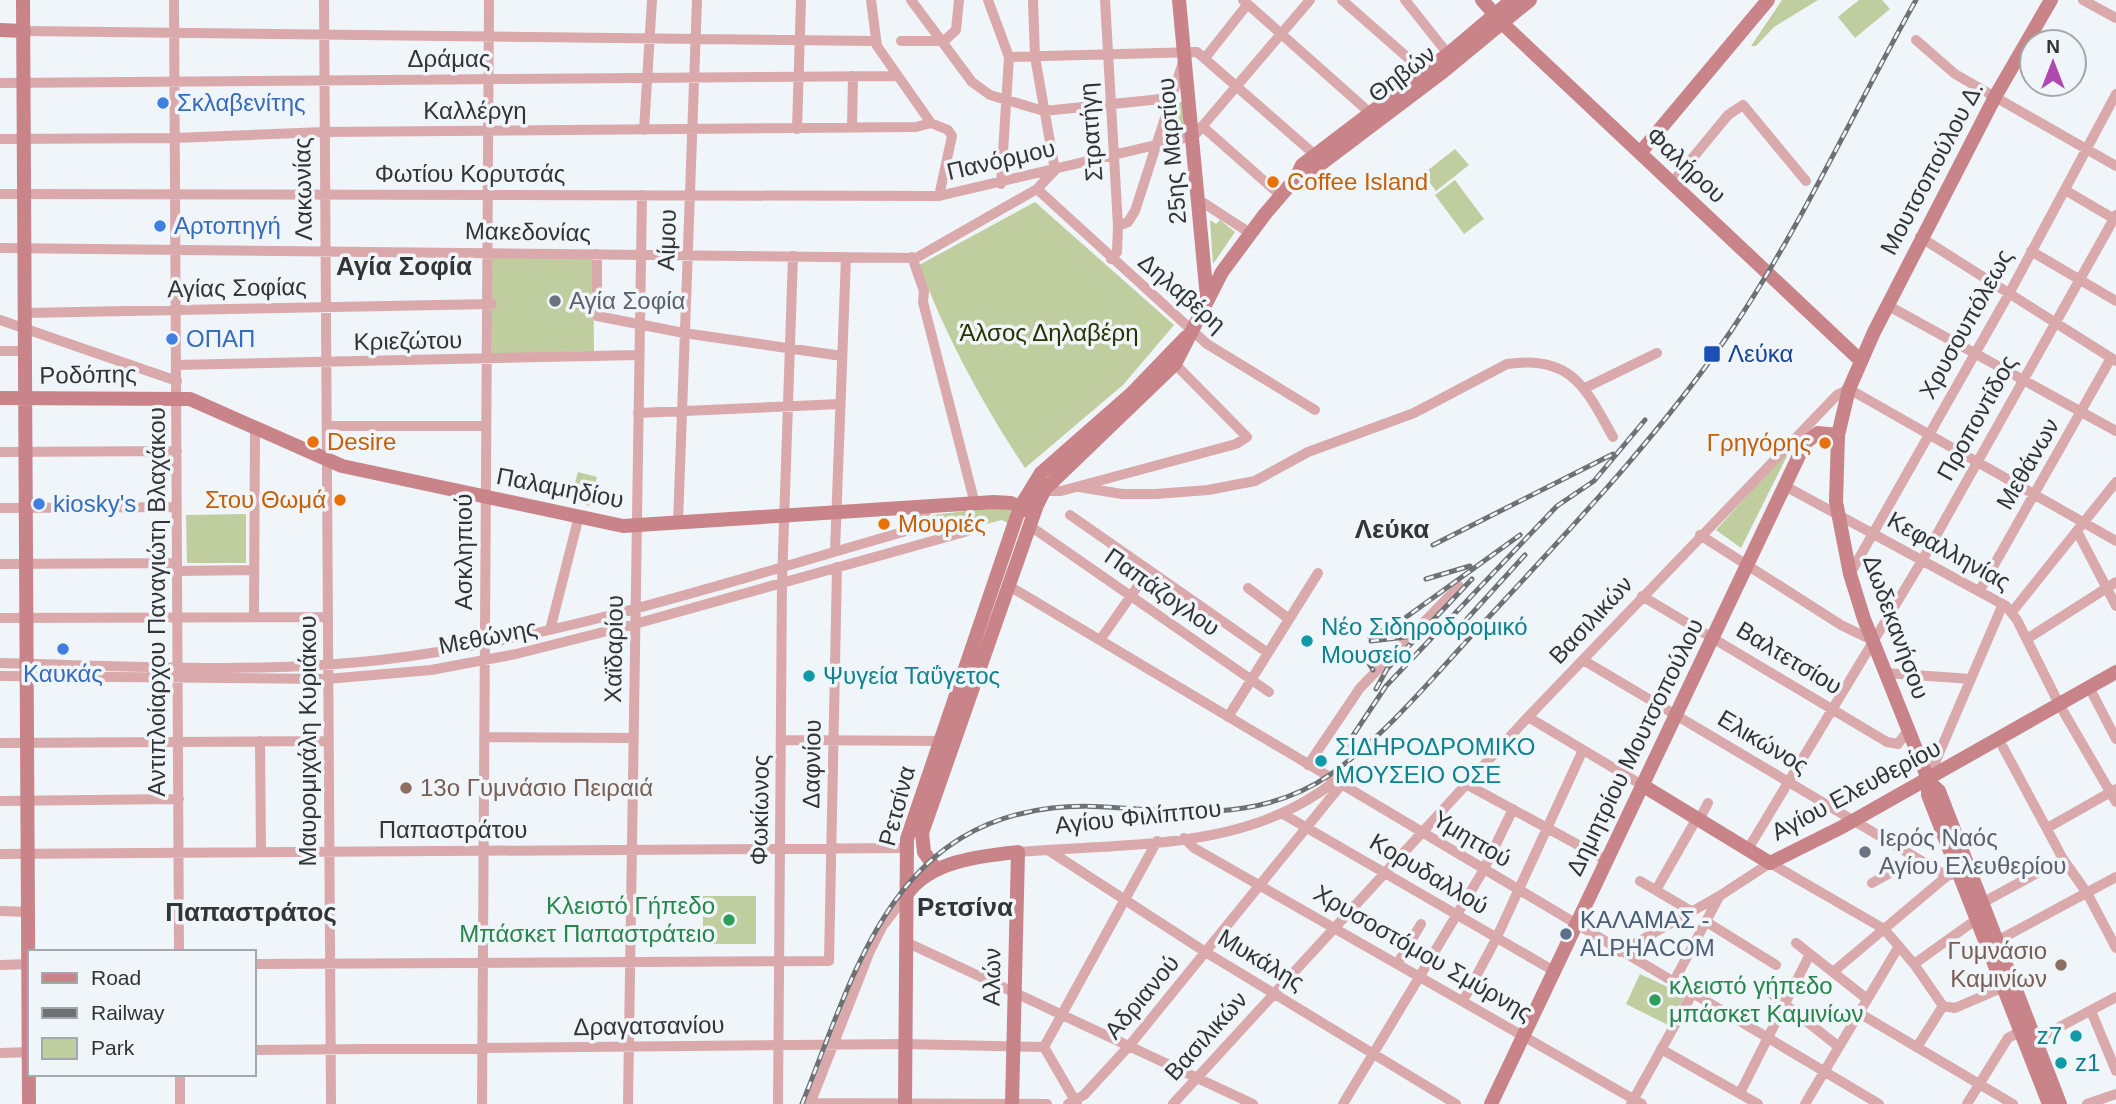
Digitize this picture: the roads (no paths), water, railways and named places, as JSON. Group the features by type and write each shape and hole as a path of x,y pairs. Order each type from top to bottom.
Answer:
{"street":[{"path":"23,0 29,950"},
{"name":"Αντιπλοίαρχου Παναγιώτη Βλαχάκου","path":"174,0 179,950"},
{"name":"Λακωνίας","path":"324,0 326,461"},
{"name":"Ασκληπιού","path":"482,1104 486,360 490,304 489,0"},
{"path":"644,130 652,0"},
{"name":"Αίμου","path":"678,523 696,0"},
{"path":"797,129 801,0"},
{"path":"871,0 875,41 931,123"},
{"path":"911,0 978,88 1006,101 1050,111 1171,98"},
{"path":"901,41 944,41 956,30 959,0"},
{"path":"988,0 1005,38 1009,57 1001,184"},
{"path":"1032,0 1035,57 1050,111 1055,170"},
{"name":"Στρατήγη","path":"1105,0 1118,226 1117,252 1111,259"},
{"name":"25ης Μαρτίου","path":"1179,0 1198,131 1199,200 1207,298"},
{"path":"1280,195 1198,131 1310,0"},
{"path":"1342,0 1424,72"},
{"path":"1405,0 1448,54"},
{"name":"Φαλήρου","path":"1482,0 1499,20 1861,360"},
{"name":"Θηβών","path":"1296,178 1309,173 1499,20 1512,0"},
{"name":"Θηβών","path":"1040,486 1175,365 1207,298 1250,233 1314,154 1448,54 1530,0"},
{"path":"1640,153 1768,0"},
{"name":"Μουτσοπούλου Δ.","path":"1861,360 1920,237 1996,95 2051,0"},
{"path":"2083,0 2116,18"},
{"path":"1205,58 1245,2 1369,112"},
{"path":"0,30 875,41"},
{"path":"1916,40 1955,74 1996,95 2116,166"},
{"path":"1009,57 1108,57 1197,52 1314,154"},
{"path":"1118,226 1128,222 1135,211 1186,53"},
{"path":"852,128 853,76"},
{"name":"Δράμας","path":"0,83 898,76"},
{"name":"Χρυσουπόλεως","path":"1850,574 2010,292 2116,94"},
{"path":"1672,183 1728,115 1743,105 1806,181"},
{"name":"Καλλέργη","path":"0,139 175,138 324,132 488,133 916,127 931,123 948,130 951,144 939,196"},
{"name":"Πανόρμου","path":"939,196 1001,184 1156,145 1198,131"},
{"name":"Μακεδονίας","path":"0,248 912,257 1037,189 1055,170"},
{"name":"Δηλαβέρη","path":"1037,189 1192,332 1214,349 1315,410"},
{"path":"2065,190 2115,218"},
{"name":"Φωτίου Κορυτσάς","path":"0,194 939,196"},
{"name":"Χαϊδαρίου","path":"628,1104 642,195"},
{"path":"1199,200 1250,233"},
{"name":"Προποντίδος","path":"1748,849 1923,559 2115,218"},
{"path":"1920,237 2114,359"},
{"path":"2031,251 2116,301"},
{"path":"597,254 597,316 684,333 842,356"},
{"name":"Φωκίωνος","path":"778,1104 783,516 793,256"},
{"path":"835,551 846,257"},
{"path":"912,257 924,292 923,302 975,504"},
{"name":"Αγίας Σοφίας","path":"25,313 490,304"},
{"path":"1887,305 2116,431"},
{"name":"Παλαμηδίου","path":"0,320 177,389 326,461 636,526 975,504 994,502 1040,486"},
{"name":"Θηβών","path":"1012,533 1028,516 1040,486 1192,332"},
{"path":"0,351 25,351"},
{"path":"1585,388 1657,353"},
{"name":"Κριεζώτου","path":"176,365 639,355"},
{"name":"Μεθάνων","path":"1980,590 2114,359"},
{"name":"Δωδεκανήσου","path":"1861,360 1849,390 1838,435 1835,484 1838,515 1850,574 1886,673 1929,780 1939,791 2060,1104"},
{"path":"1079,487 1122,494 1156,494 1208,490 1255,481 1308,452 1415,413 1507,364 1521,362 1551,366 1572,376 1585,388 1613,437"},
{"path":"1040,486 1057,492 1079,487 1236,444 1247,437 1175,365"},
{"name":"Ροδόπης","path":"0,398 177,389"},
{"path":"1849,390 2036,495 2080,527 2116,541"},
{"name":"Βασιλικών","path":"1173,1104 1334,926 1642,596 1826,404 1849,390"},
{"path":"638,413 840,404"},
{"path":"327,426 486,426"},
{"path":"254,617 255,427"},
{"name":"Δημητρίου Μουτσοπούλου","path":"1491,1104 1785,486 1811,437 1825,431 1838,435"},
{"path":"0,452 177,451"},
{"name":"Μαυρομιχάλη Κυριάκου","path":"326,461 331,1104"},
{"path":"2012,612 2116,482"},
{"name":"Κεφαλληνίας","path":"1785,486 1980,590 2012,612 2059,704 2114,794"},
{"name":"Παλαμηδίου","path":"994,502 1028,516"},
{"name":"Μεθώνης","path":"0,676 27,670 327,664 485,645 550,630 903,532 931,506"},
{"path":"0,508 177,507"},
{"path":"1070,515 1268,653"},
{"path":"550,630 579,516"},
{"name":"Ρετσίνα","path":"905,1103 905,848 1009,586 1028,516"},
{"name":"Παπάζογλου","path":"1028,516 1131,596 1269,692"},
{"path":"2080,527 2111,585 2116,606"},
{"name":"Μεθώνης","path":"0,663 27,670 178,679 327,679 394,674 485,661 635,624 968,531"},
{"name":"Ρετσίνα","path":"935,868 925,852 922,833 947,741 1012,533"},
{"path":"1700,535 1841,625 1874,641"},
{"path":"0,564 254,570"},
{"name":"Δαφνίου","path":"779,961 829,961 837,567"},
{"path":"1100,640 1149,570"},
{"path":"1228,717 1318,573"},
{"path":"2027,639 2111,585"},
{"name":"Υμηττού","path":"1009,586 1575,926 1879,1104"},
{"path":"1308,765 1360,688 1459,586"},
{"path":"1248,588 1289,619"},
{"name":"Βαλτετσίου","path":"1642,596 1893,744 1902,741 1909,729"},
{"path":"1929,780 2003,604"},
{"path":"0,618 328,617"},
{"name":"Ελικώνος","path":"1583,660 1917,858 1953,875"},
{"name":"Αγίου Ελευθερίου","path":"1620,952 1721,895 1770,863 1929,780 2116,672"},
{"path":"1886,673 1971,679"},
{"path":"2089,687 2116,738"},
{"path":"1528,717 1884,929 1914,964 1943,1006 1955,1009 2004,987"},
{"path":"484,737 633,738"},
{"path":"1998,738 2049,827 2063,859 2087,893 2116,948"},
{"path":"782,740 947,741"},
{"path":"260,741 261,852"},
{"path":"0,743 329,741"},
{"path":"1463,1001 1496,939 1583,750"},
{"name":"Δωδεκανήσου","path":"1929,780 1928,795 1953,875 1977,919 2049,1104"},
{"name":"Αγίου Φιλίππου","path":"935,868 1018,852 1157,841 1240,829 1283,814 1338,783"},
{"name":"Αδριανού","path":"1073,1103 1084,1095 1129,1046 1207,953 1259,883 1307,828 1338,783"},
{"path":"1466,784 1606,860"},
{"path":"2049,827 2114,794"},
{"path":"0,801 178,799"},
{"path":"1656,890 1708,803"},
{"path":"1343,1104 1458,915 1513,809"},
{"name":"Κορυδαλλού","path":"1283,814 1553,971"},
{"name":"Χρυσοστόμου Σμύρνης","path":"1184,838 1194,848 1421,976 1636,1103"},
{"path":"1073,1103 1044,1047 1157,841"},
{"name":"Παπαστράτου","path":"0,854 905,848"},
{"name":"Μυκάλης","path":"1048,850 1207,953 1456,1104"},
{"name":"Αλών","path":"1012,1104 1018,852"},
{"path":"1871,883 1917,858"},
{"path":"1982,903 2063,859"},
{"path":"935,868 920,878 877,937 810,1103 1047,1104"},
{"path":"1833,972 1953,875"},
{"path":"1997,941 2116,877"},
{"path":"1640,881 1691,911"},
{"path":"1673,983 1721,895"},
{"path":"0,911 28,912"},
{"path":"1914,964 1977,919"},
{"path":"1705,921 1776,965"},
{"path":"1398,963 1421,924"},
{"path":"906,942 1253,1104"},
{"path":"1796,943 1867,999"},
{"path":"1805,1104 1899,946"},
{"path":"1740,1093 1811,954"},
{"path":"256,964 779,961"},
{"path":"0,965 28,964"},
{"path":"1767,990 1839,1047"},
{"path":"1636,1103 1661,1049 1692,994"},
{"path":"2035,1040 2116,998"},
{"path":"1917,1047 1943,1006"},
{"path":"2091,1011 2116,1071"},
{"path":"1859,1013 2013,1104"},
{"path":"1967,1104 2008,1038 2021,1031"},
{"name":"Δραγατσανίου","path":"256,1051 905,1044 1044,1047"},
{"path":"1661,1049 1758,1104"},
{"path":"0,1053 28,1052"},
{"path":"29,1076 29,1104"},
{"path":"180,1076 180,1104"},
{"path":"2087,1104 2116,1094"}],"railway":[{"path":"802,1104 840,1006 885,915 915,876 951,844 997,821 1052,808 1090,806 1200,812 1268,803 1290,796 1331,774 1393,721 1614,480 1703,370 1781,251 1916,0"},
{"path":"1346,746 1386,686 1557,506 1594,481 1645,420"},
{"path":"1433,545 1613,454"},
{"path":"1370,637 1398,623 1520,535"},
{"path":"1466,620 1525,555"},
{"path":"1426,579 1470,566"},
{"path":"1376,689 1387,669 1472,579"},
{"path":"1371,641 1406,637"},
{"path":"1364,655 1373,670"}],"place":[{"name":"Σκλαβενίτης","path":"163,103"},
{"name":"Coffee Island","path":"1273,182"},
{"name":"Αρτοπηγή","path":"160,226"},
{"name":"Αγία Σοφία","path":"555,301"},
{"name":"ΟΠΑΠ","path":"172,339"},
{"name":"Λεύκα","path":"1712,354"},
{"name":"Desire","path":"313,442"},
{"name":"Γρηγόρης","path":"1825,443"},
{"name":"Στου Θωμά","path":"340,500"},
{"name":"kiosky's","path":"39,504"},
{"name":"Μουριές","path":"884,524"},
{"name":"Νέο Σιδηροδρομικό Μουσείο","path":"1307,641"},
{"name":"Καυκάς","path":"63,649"},
{"name":"Ψυγεία Ταΰγετος","path":"809,676"},
{"name":"ΣΙΔΗΡΟΔΡΟΜΙΚΟ ΜΟΥΣΕΙΟ ΟΣΕ","path":"1321,761"},
{"name":"13ο Γυμνάσιο Πειραιά","path":"406,788"},
{"name":"Ιερός Ναός Αγίου Ελευθερίου","path":"1865,852"},
{"name":"Κλειστό Γήπεδο Μπάσκετ Παπαστράτειο","path":"729,920"},
{"name":"ΚΑΛΑΜΑΣ - ALPHACOM","path":"1566,934"},
{"name":"Γυμνάσιο Καμινίων","path":"2061,965"},
{"name":"κλειστό γήπεδο μπάσκετ Καμινίων","path":"1655,1000"},
{"name":"z7","path":"2076,1036"},
{"name":"z1","path":"2061,1063"}],"district":[{"name":"Αγία Σοφία","path":"404,266"},
{"name":"Λεύκα","path":"1392,529"},
{"name":"Ρετσίνα","path":"965,907"},
{"name":"Παπαστράτος","path":"251,912"}],"park label":[{"name":"Άλσος Δηλαβέρη","path":"1049,333"}]}
